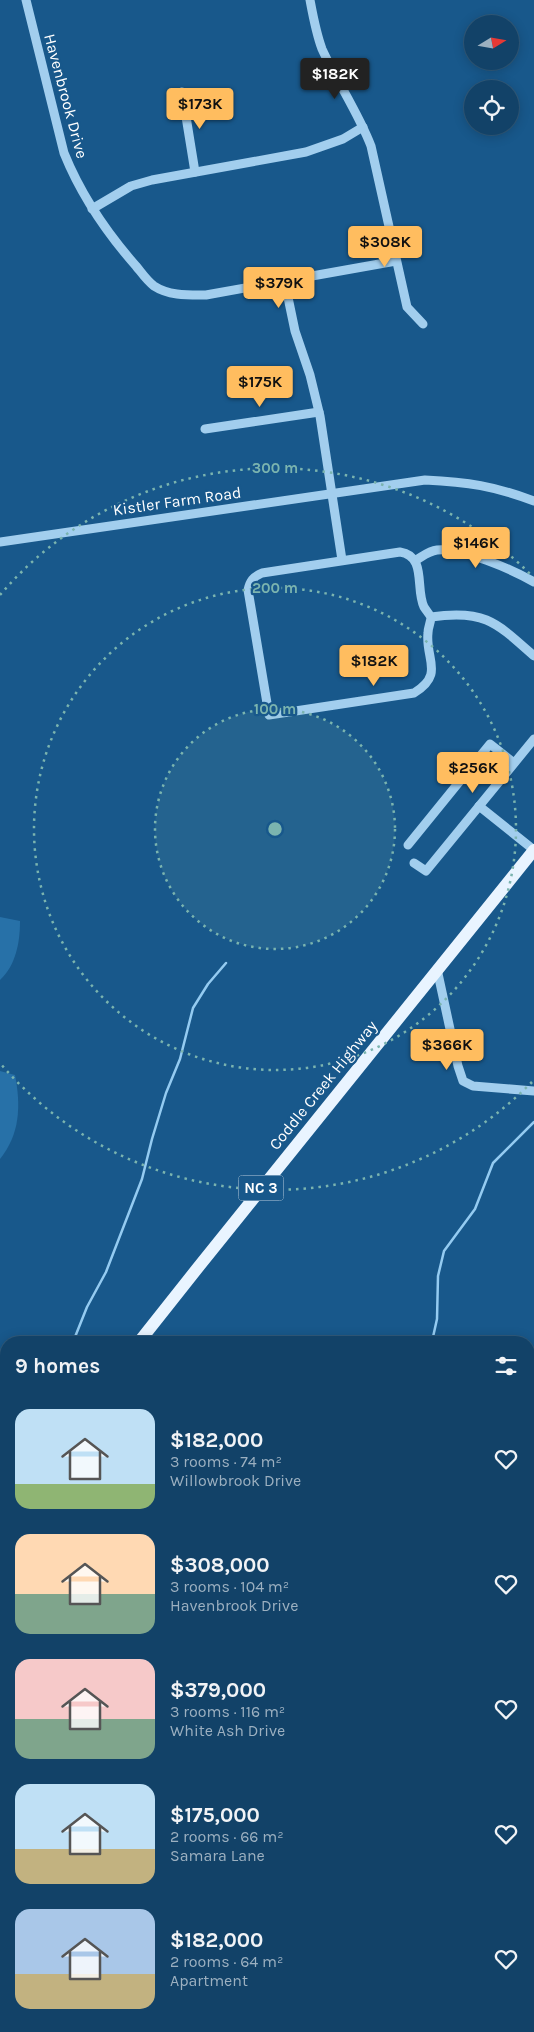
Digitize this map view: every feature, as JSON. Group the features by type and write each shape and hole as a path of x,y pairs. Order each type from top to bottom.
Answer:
{"main road":[{"name":"Coddle Creek Highway","path":"144,1336 534,850"}],"street":[{"name":"Havenbrook Drive","path":"26,0 64,153 72,175 92,209 120,248 154,286 175,294 206,295 285,283 396,261"},
{"path":"310,0 322,47 371,146 407,306 423,324"},
{"path":"182,92 195,172"},
{"path":"92,209 131,186 195,172 306,152 343,139 363,127"},
{"path":"285,283 295,331 310,375 319,412 342,560"},
{"path":"205,429 319,412"},
{"name":"Kistler Farm Road","path":"0,542 425,480 464,482 501,489 534,501"},
{"path":"416,560 431,551 440,550 458,553 484,559 518,572 534,582"},
{"path":"400,552 408,553 416,560 424,607 431,617 428,634 432,672 428,681 414,693 269,714 248,590 250,583 255,576 262,572 342,560 400,552"},
{"path":"431,617 459,614 474,615 506,631 534,656"},
{"path":"414,863 426,871 534,739"},
{"path":"408,845 490,744 514,763"},
{"path":"479,806 534,850"},
{"path":"437,969 463,1081 473,1086 534,1091"}],"shaded area":[{"path":"0,917 20,921 16,953 10,967 0,980"},
{"path":"0,1071 15,1075 18,1109 12,1140 0,1159"}],"waterway":[{"path":"75,1336 87,1307 106,1272 142,1179 166,1093 180,1059 193,1008 208,984 226,963"},
{"path":"433,1336 437,1319 438,1276 444,1251 475,1209 493,1163 534,1122"}]}
